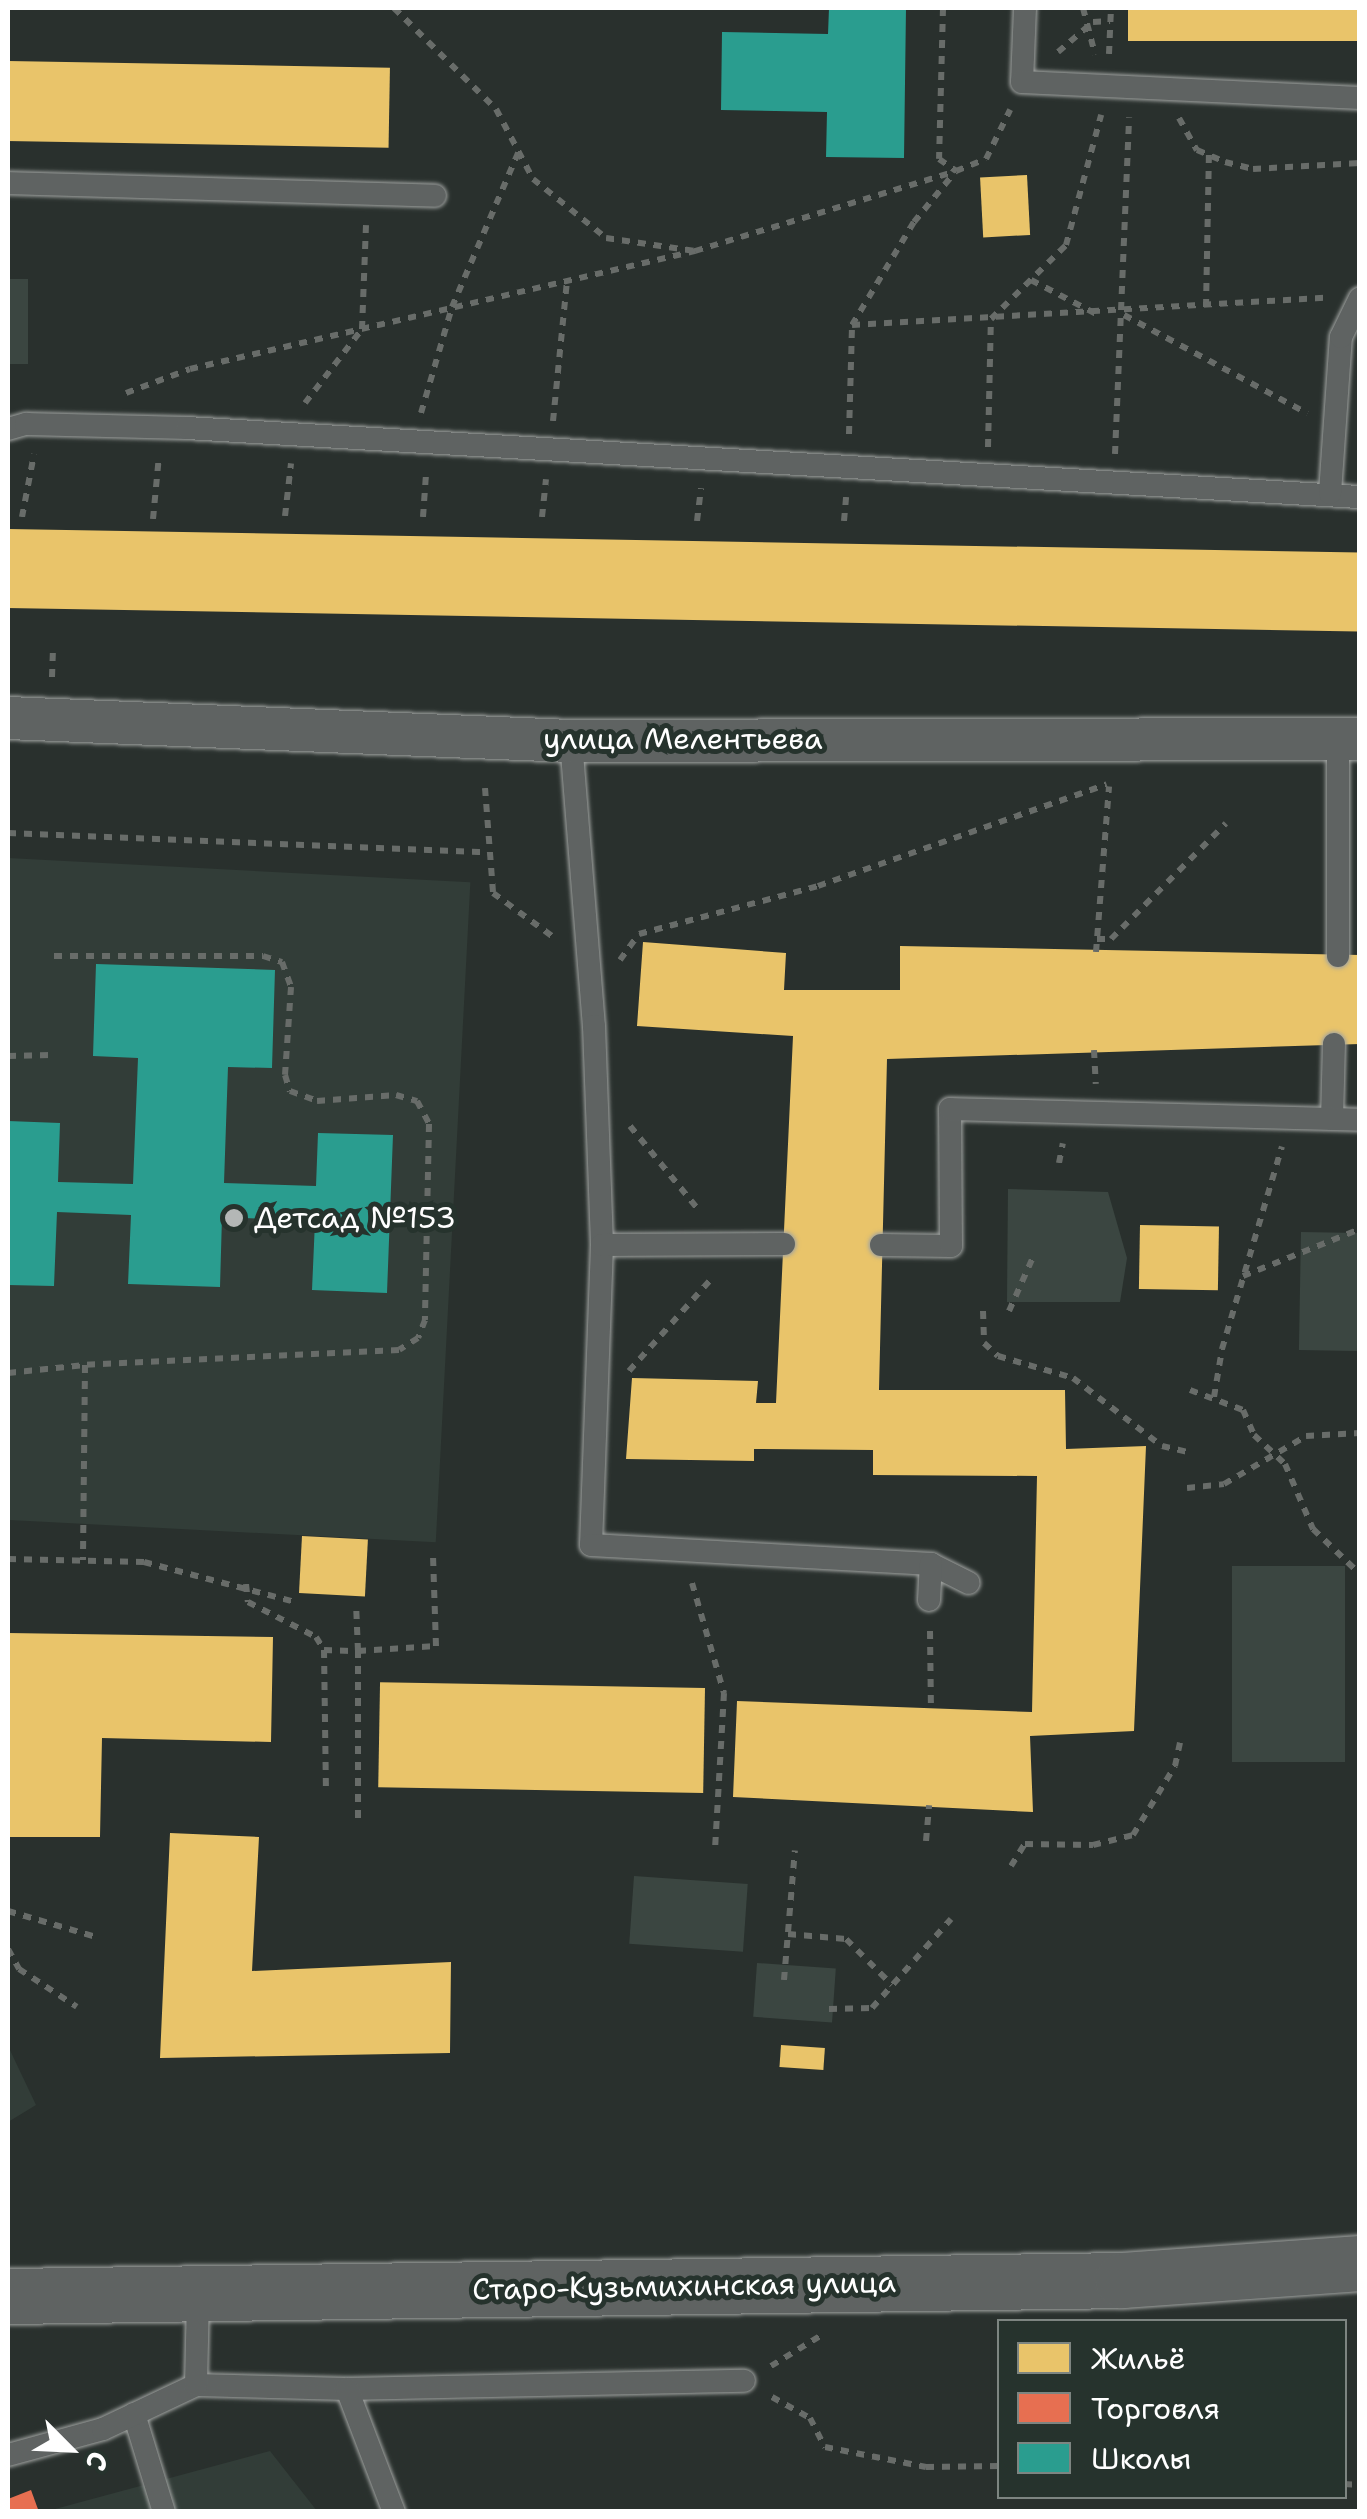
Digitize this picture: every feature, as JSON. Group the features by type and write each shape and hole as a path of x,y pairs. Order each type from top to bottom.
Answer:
{"main road":[{"name":"Старо-Кузьмихинская улица","path":"8,2296 1122,2280 1360,2263"}],"street":[{"name":"улица Мелентьева","path":"8,718 572,741 1349,740"}],"lane":[{"path":"1025,8 1022,82 1360,98"},
{"path":"8,183 436,196"},
{"path":"1330,493 1341,336 1350,297"},
{"path":"8,429 40,424 161,427 1360,497"},
{"path":"1338,956 1349,740"},
{"path":"572,741 592,996 602,1245 591,1545 931,1564 970,1583"},
{"path":"1332,1118 1334,1044"},
{"path":"881,1245 951,1246 950,1109 1360,1120"},
{"path":"602,1245 784,1244"},
{"path":"930,1600 931,1564"},
{"path":"196,2385 198,2296"},
{"path":"13,2447 134,2414 196,2385 347,2389 744,2382"},
{"path":"347,2389 394,2512"},
{"path":"134,2414 164,2512"}],"path":[{"path":"394,8 496,109 533,180 606,238 695,251"},
{"path":"942,8 939,159 956,171"},
{"path":"1083,8 1094,54 1109,62 1111,8"},
{"path":"112,398 190,369 695,251 956,171 986,159 1022,82 1086,28 1110,21"},
{"path":"987,473 991,319 1066,246 1120,86"},
{"path":"1114,480 1122,313 1120,86"},
{"path":"1177,89 1179,125 1209,155 1253,169 1360,164"},
{"path":"423,517 429,442 420,416 452,307 518,152"},
{"path":"1206,307 1209,155"},
{"path":"848,465 852,325 914,222 956,171"},
{"path":"285,516 298,412 362,329 368,194"},
{"path":"1030,280 1099,316"},
{"path":"550,448 567,281"},
{"path":"852,325 1099,316 1350,297"},
{"path":"1122,313 1334,427"},
{"path":"22,517 40,424"},
{"path":"153,519 161,427"},
{"path":"52,685 53,653"},
{"path":"592,996 639,934 818,886 1108,786 1096,952"},
{"path":"485,788 485,852 493,893 589,964"},
{"path":"1096,939 1111,939 1226,823"},
{"path":"8,833 485,852"},
{"path":"8,1374 86,1365 399,1350 418,1338 425,1320 429,1124 417,1102 396,1095 316,1100 290,1092 285,1075 291,987 282,962 263,956 54,956"},
{"path":"8,1056 52,1055"},
{"path":"596,1094 697,1208"},
{"path":"1214,1397 1243,1276 1291,1117"},
{"path":"1243,1276 1360,1229"},
{"path":"593,1410 740,1244"},
{"path":"1009,1311 1033,1257"},
{"path":"984,1311 984,1343 998,1356 1072,1378 1162,1446 1188,1452"},
{"path":"84,1560 86,1365"},
{"path":"1190,1390 1242,1410 1254,1435 1274,1452 1313,1528 1360,1574"},
{"path":"1187,1488 1224,1484 1306,1436 1360,1433"},
{"path":"683,1553 724,1692 715,1848"},
{"path":"324,1650 436,1646 434,1557"},
{"path":"8,1559 144,1562 246,1584 292,1600"},
{"path":"246,1584 248,1602 316,1637 324,1650 326,1792"},
{"path":"930,1600 931,1710"},
{"path":"356,1604 358,1818"},
{"path":"1012,1866 1024,1844 1092,1845 1132,1835 1175,1766 1180,1742"},
{"path":"926,1841 929,1805"},
{"path":"784,1980 795,1850"},
{"path":"8,1911 99,1938"},
{"path":"829,2009 872,2008 951,1920"},
{"path":"788,1934 846,1939 892,1985"},
{"path":"8,1949 20,1969 77,2007"},
{"path":"744,2382 810,2418 826,2447 926,2467 997,2466"}],"shaded area":[{"path":"8,279 28,279 28,364 8,364"},
{"name":"Детсад №153","path":"8,858 470,882 436,1542 8,1520"},
{"path":"1008,1189 1108,1192 1127,1258 1120,1302 1007,1302"},
{"path":"1301,1232 1359,1233 1357,1351 1299,1350"},
{"path":"1232,1566 1345,1566 1345,1762 1232,1762"},
{"path":"634,1876 748,1884 743,1952 629,1944"},
{"path":"757,1963 836,1969 832,2022 753,2017"},
{"path":"8,2046 36,2105 8,2122"},
{"path":"270,2451 317,2511 44,2512"}],"building: Жильё":[{"path":"1128,8 1360,8 1360,41 1128,41"},
{"path":"8,61 390,68 389,148 8,141"},
{"path":"1027,175 1030,235 983,237 980,177"},
{"path":"8,529 1360,553 1358,632 8,608"},
{"path":"643,942 786,953 784,990 900,990 900,946 1360,955 1360,1044 887,1059 879,1390 1065,1390 1066,1449 1146,1446 1134,1731 1030,1736 1033,1812 733,1797 737,1701 1032,1712 1037,1476 873,1475 873,1450 754,1449 754,1461 626,1459 632,1378 758,1381 756,1403 776,1403 793,1036 637,1026"},
{"path":"1140,1225 1219,1226 1218,1290 1139,1289"},
{"path":"302,1536 368,1539 365,1596 299,1593"},
{"path":"8,1633 273,1637 271,1742 102,1738 100,1837 8,1837"},
{"path":"380,1682 705,1688 703,1793 378,1787"},
{"path":"170,1833 259,1837 252,1971 451,1962 450,2053 160,2058"},
{"path":"781,2045 825,2048 823,2070 779,2067"}],"building: Торговля":[{"path":"31,2490 39,2512 8,2512 8,2499"}],"building: Школы":[{"path":"829,8 906,8 904,158 826,157 827,112 721,110 722,32 828,34"},
{"path":"96,964 275,970 272,1068 228,1067 224,1183 316,1186 318,1133 393,1135 387,1293 312,1290 315,1221 222,1217 220,1287 128,1284 131,1215 57,1212 54,1286 8,1285 8,1121 60,1123 58,1182 133,1184 138,1058 93,1056"}],"place":[{"name":"Детсад №153","path":"234,1218"}]}
